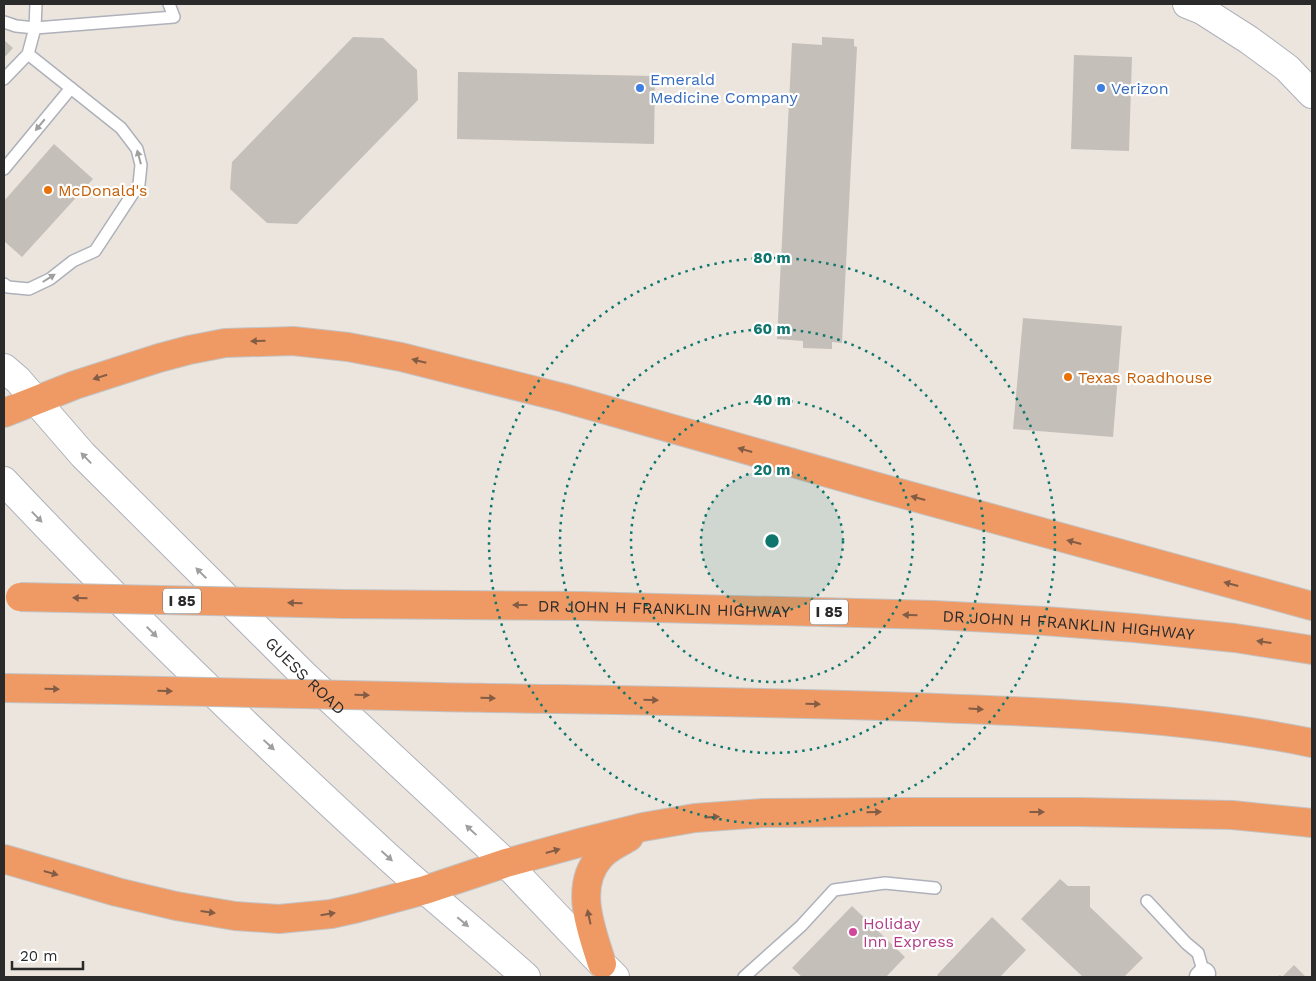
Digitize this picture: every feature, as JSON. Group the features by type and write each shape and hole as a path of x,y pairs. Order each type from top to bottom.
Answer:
{"highway":[{"path":"4,413 75,385 159,358 225,343 293,341 348,347 401,357 564,398 946,506 1312,606"},
{"name":"DR JOHN H FRANKLIN HIGHWAY","path":"12,597 344,604 582,606 1017,619 1235,638 1312,650"},
{"path":"4,688 805,703 1042,712 1241,730 1312,743"},
{"path":"4,859 117,892 176,906 252,917 292,918 330,914 425,890 506,863 583,842 643,827 695,818 763,813 1079,812 1232,815 1312,822"},
{"path":"608,971 587,914 586,892 591,868 601,855 643,827"}],"main road":[{"path":"1187,4 1202,10 1249,40 1287,68 1311,90"},
{"name":"GUESS ROAD","path":"4,368 18,380 83,456 295,667 506,863 608,971"},
{"path":"4,481 36,516 199,679 425,890 526,977"}],"lane":[{"path":"4,79 28,54 35,28 36,4"},
{"path":"4,22 16,26 35,28 174,17 169,4"},
{"path":"4,284 8,287 29,289 50,279 72,261 95,251 139,184 141,165 137,149 121,128 28,54"},
{"path":"4,169 71,88"},
{"path":"744,977 801,926 834,890 885,882 935,888"},
{"path":"1147,901 1198,954 1202,976"}],"building":[{"path":"353,37 383,38 417,70 418,100 297,224 267,223 230,189 232,162"},
{"path":"822,37 854,39 854,46 857,47 842,343 832,342 832,349 803,348 803,341 777,339 792,43 822,45"},
{"path":"4,40 13,48 4,58"},
{"path":"1074,55 1132,57 1129,151 1071,149"},
{"path":"458,72 655,76 654,144 457,139"},
{"name":"McDonald's","path":"54,144 93,179 22,257 4,241 4,201"},
{"name":"Texas Roadhouse","path":"1023,318 1122,326 1113,437 1013,429"},
{"path":"1060,879 1068,886 1090,886 1090,907 1143,958 1124,977 1083,977 1021,919"},
{"name":"Holiday Inn Express","path":"852,906 905,957 886,977 802,977 792,968"},
{"path":"992,917 1026,950 1000,977 939,977 937,975"},
{"path":"1294,965 1306,977 1282,977"}],"place":[{"name":"Emerald Medicine Company","path":"640,88"},
{"name":"Verizon","path":"1101,88"},
{"name":"McDonald's","path":"48,190"},
{"name":"Texas Roadhouse","path":"1068,377"},
{"name":"Holiday Inn Express","path":"853,932"}]}
